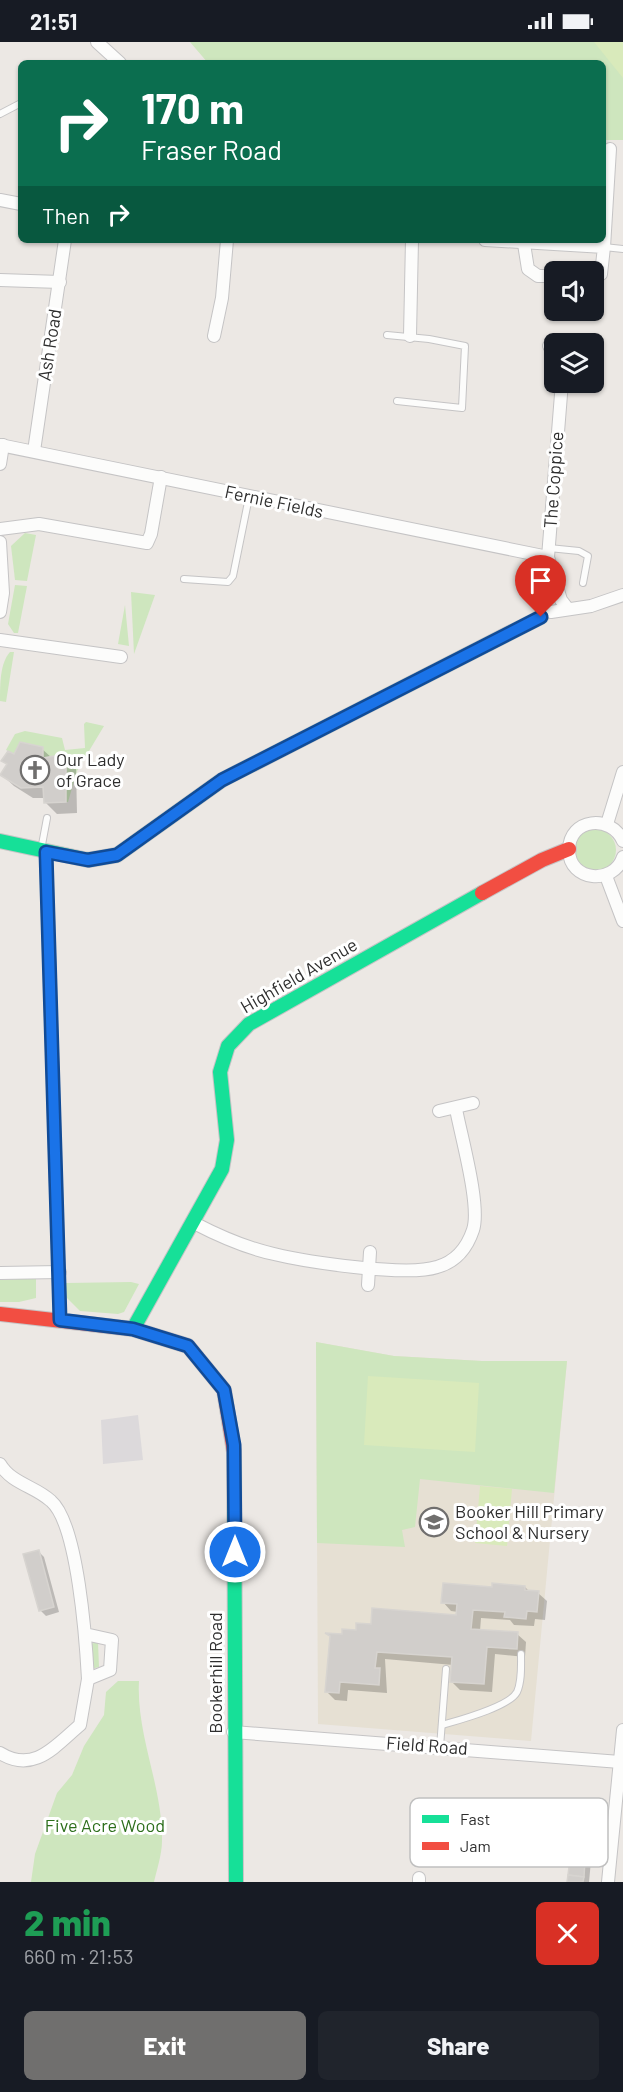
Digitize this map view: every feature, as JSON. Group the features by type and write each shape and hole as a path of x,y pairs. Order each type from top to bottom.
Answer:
{"street":[{"path":"97,42 117,60"},
{"path":"606,214 610,149"},
{"path":"0,200 18,203"},
{"name":"Ash Road","path":"34,451 65,243"},
{"path":"214,336 222,298 227,243"},
{"path":"410,336 412,243"},
{"path":"514,243 604,247"},
{"path":"603,261 604,243"},
{"path":"524,244 528,269 538,276 544,276"},
{"path":"0,280 60,282"},
{"name":"The Coppice","path":"561,393 549,553 561,600 568,609"},
{"path":"0,464 2,445"},
{"name":"Fernie Fields","path":"2,445 249,497 549,553"},
{"path":"0,529 20,524 39,524 147,543 161,477"},
{"path":"0,542 3,593 0,612"},
{"path":"0,841 88,860 117,855 222,780 546,615 591,606 623,595"},
{"path":"0,640 121,657"},
{"path":"607,824 623,772"},
{"path":"623,841 615,828 594,822 581,826 572,836 569,849 576,868 585,875 606,876 615,871 623,857"},
{"name":"Highfield Avenue","path":"133,1329 222,1169 227,1140 220,1072 228,1046 249,1024 542,860 569,849"},
{"path":"44,852 60,1320"},
{"path":"606,876 623,921"},
{"path":"439,1111 456,1109 474,1103"},
{"path":"194,1223 219,1236 274,1254 370,1268 414,1271 436,1268 455,1258 466,1246 474,1228 474,1208 456,1109"},
{"path":"368,1285 370,1252"},
{"path":"0,1273 60,1272"},
{"name":"Bookerhill Road","path":"0,1314 133,1329 188,1346 224,1390 234,1445 233,1732 236,1882"},
{"path":"0,1464 7,1475 53,1502 70,1535 85,1634 88,1679 80,1725 40,1758 13,1761 0,1753"},
{"path":"85,1634 112,1641 110,1670 88,1679"},
{"path":"608,1882 623,1730"},
{"name":"Field Road","path":"233,1732 620,1762"}],"lane":[{"path":"0,114 18,105"},
{"path":"604,247 623,249"},
{"path":"387,335 410,336 465,346 462,408 397,401"},
{"path":"184,579 228,582 233,576 249,497"},
{"path":"549,553 579,551 588,556 583,583"},
{"path":"44,852 47,818"},
{"path":"442,1725 489,1709 514,1697 519,1686 521,1654"},
{"path":"441,1747 439,1734 442,1725 446,1669"}],"shaded area":[{"name":"Booker Hill Primary School & Nursery","path":"316,1342 394,1356 482,1361 567,1361 531,1741 318,1724"},
{"path":"138,1415 143,1460 103,1464 101,1420"}],"green space":[{"path":"190,42 623,42 623,140 606,140 606,60 205,60"},
{"path":"594,42 623,42 623,78"},
{"path":"25,533 36,535 27,581 15,580 11,546"},
{"path":"15,585 27,586 18,633 14,633 8,624"},
{"path":"131,592 155,595 134,654"},
{"path":"125,605 129,646 118,644"},
{"path":"10,652 14,652 6,702 0,701 2,668"},
{"path":"86,722 104,726 77,771 68,802 66,802 65,782 67,781 66,755 43,758 43,747 21,742 14,754 6,750 15,734 25,731 62,738 65,750 85,748 84,724"},
{"path":"595,829 603,830 610,835 615,842 615,858 610,865 603,870 595,871 587,870 580,865 575,858 574,850 575,842 580,835 587,830"},
{"path":"36,1278 36,1298 19,1302 0,1302 0,1280"},
{"path":"131,1282 139,1284 124,1312 118,1314 80,1311 65,1296 66,1283"},
{"path":"316,1342 394,1356 482,1361 567,1361 554,1493 420,1479 415,1527 402,1530 405,1547 317,1543"},
{"path":"368,1376 479,1383 475,1452 364,1445"},
{"path":"480,1486 512,1489 507,1546 475,1543"},
{"path":"98,1642 99,1667 91,1669 90,1644"},
{"name":"Five Acre Wood","path":"118,1681 139,1681 141,1721 161,1821 162,1846 154,1882 31,1882 35,1854 57,1793 72,1775 84,1746 104,1715 106,1692"}],"building":[{"name":"Our Lady of Grace","path":"20,742 43,747 43,758 66,754 66,802 44,803 43,787 21,788 0,775 7,764 1,761 8,751 14,754"},
{"path":"39,1550 54,1607 39,1611 23,1554"},
{"path":"443,1583 492,1587 492,1583 525,1586 525,1590 539,1591 537,1612 527,1611 526,1619 504,1617 505,1612 473,1610 471,1629 518,1632 517,1649 487,1647 484,1684 450,1682 452,1657 377,1652 375,1668 380,1668 379,1685 340,1682 339,1693 325,1692 330,1636 325,1633 342,1634 342,1629 356,1630 356,1623 371,1624 372,1608 456,1615 457,1604 441,1603"},
{"path":"569,1867 585,1867 584,1877 568,1875"},
{"path":"568,1875 584,1877 583,1882 567,1882"}],"traffic: fast":[{"path":"0,841 88,860 117,855 222,780 541,617"},
{"path":"133,1329 222,1169 227,1140 220,1072 228,1046 249,1024 482,893"},
{"path":"234,1452 236,1882"}],"traffic: jam":[{"path":"482,893 542,860 569,849"},
{"path":"0,1314 133,1329 188,1346 224,1390 234,1452"}],"place":[{"name":"Our Lady of Grace","path":"35,770"},
{"name":"Booker Hill Primary School & Nursery","path":"434,1522"}],"route":[{"path":"235,1552 234,1445 224,1390 188,1346 133,1329 60,1320 46,852 88,860 117,855 222,780 527,622 541,617"}]}
